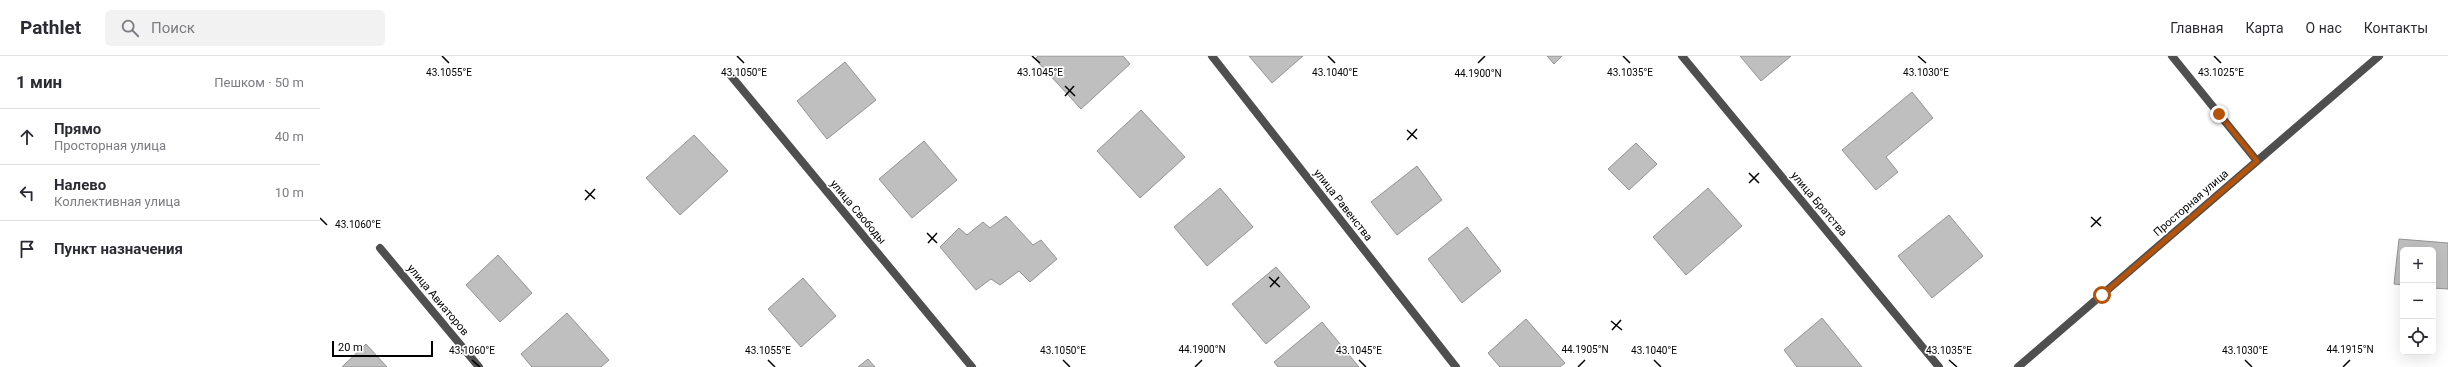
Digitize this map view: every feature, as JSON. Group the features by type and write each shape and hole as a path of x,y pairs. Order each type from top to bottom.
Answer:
{"street":[{"name":"улица Равенства","path":"1212,56 1456,367"},
{"name":"улица Братства","path":"1682,56 1939,367"},
{"path":"2172,56 2257,161"},
{"name":"Просторная улица","path":"2018,367 2379,56"},
{"name":"улица Свободы","path":"727,71 972,367"},
{"name":"улица Авиаторов","path":"380,248 479,367"}],"building":[{"path":"1038,56 1123,56 1130,64 1081,109 1035,59"},
{"path":"1249,56 1303,56 1272,83"},
{"path":"1547,56 1562,56 1554,64"},
{"path":"1740,56 1791,56 1761,81"},
{"path":"845,62 876,100 827,139 797,101"},
{"path":"1912,92 1933,118 1886,157 1898,172 1876,190 1842,150"},
{"path":"1141,110 1185,157 1140,198 1097,151"},
{"path":"694,135 728,171 680,215 646,178"},
{"path":"924,141 957,180 912,218 879,179"},
{"path":"1636,143 1657,164 1629,190 1608,169"},
{"path":"1417,166 1442,200 1397,235 1371,202"},
{"path":"1220,188 1253,227 1207,266 1174,227"},
{"path":"1708,188 1742,226 1686,275 1653,237"},
{"path":"1949,215 1983,256 1932,298 1898,256"},
{"path":"1006,216 1033,245 1041,240 1057,259 1030,282 1019,271 1000,285 991,279 976,290 940,247 959,228 967,235 983,222 990,228"},
{"path":"1467,227 1501,271 1462,303 1428,259"},
{"path":"2399,239 2448,243 2448,289 2436,288 2436,247 2400,247 2400,285 2394,284"},
{"path":"498,255 532,293 500,322 466,285"},
{"path":"1276,267 1310,307 1266,344 1232,304"},
{"path":"803,278 836,316 801,347 768,309"},
{"path":"567,313 609,360 601,367 532,367 521,354"},
{"path":"1822,318 1862,367 1797,367 1784,350"},
{"path":"1526,319 1565,363 1560,367 1500,367 1488,353"},
{"path":"1322,322 1359,367 1278,367 1274,362"},
{"path":"366,344 387,367 342,367"},
{"path":"868,359 875,367 858,367"}],"route":[{"path":"2102,295 2257,161 2219,114"}]}
